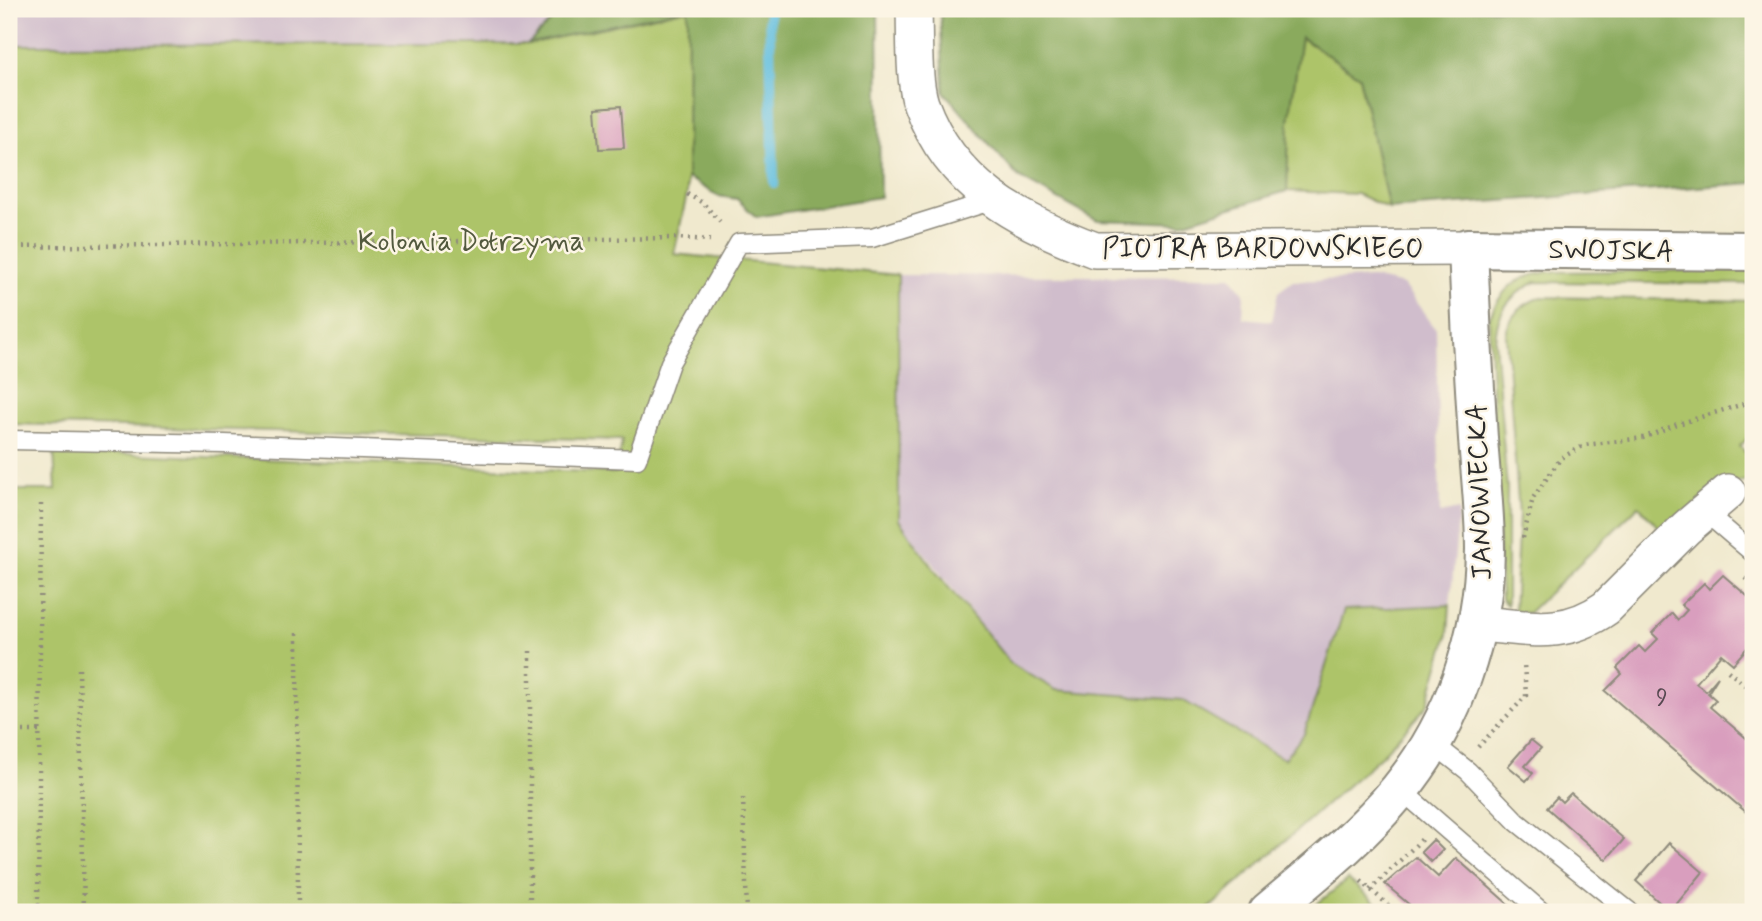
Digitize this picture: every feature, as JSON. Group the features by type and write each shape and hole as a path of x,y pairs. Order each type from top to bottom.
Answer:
{"street":[{"name":"PIOTRA BARDOWSKIEGO","path":"914,9 920,102 948,158 994,200 1037,228 1095,250 1468,248"},
{"name":"SWOJSKA","path":"1468,248 1753,251"},
{"name":"JANOWIECKA","path":"1268,912 1328,862 1400,789 1431,742 1461,682 1477,624 1485,547 1468,248"},
{"path":"1477,624 1561,629 1591,619 1606,608 1716,501"}],"lane":[{"path":"9,440 225,443 636,459 670,363 739,243 872,239 994,200"},
{"path":"1716,501 1753,553"},
{"path":"1431,742 1461,765 1517,822 1630,912"},
{"path":"1400,789 1542,912"}],"path":[{"path":"687,194 703,203"},
{"path":"9,247 678,238 739,243"},
{"path":"1517,547 1527,530 1533,498 1561,457 1585,445 1643,438 1675,425 1753,401"},
{"path":"38,912 41,504"},
{"path":"297,634 298,912"},
{"path":"530,650 530,912"},
{"path":"1461,765 1526,696 1523,650"},
{"path":"79,669 83,912"},
{"path":"1728,671 1753,692"},
{"path":"9,732 40,731"},
{"path":"743,798 747,912"},
{"path":"1370,890 1409,854 1437,821"},
{"path":"1360,880 1396,912"}],"shaded area":[{"path":"9,9 563,9 528,44 9,45"},
{"path":"898,275 1231,277 1244,293 1243,318 1272,321 1278,292 1293,281 1372,278 1403,285 1436,329 1440,514 1459,510 1450,605 1344,610 1304,734 1284,759 1182,700 1056,690 1010,663 899,520"}],"green space":[{"path":"563,9 684,9 528,44"},
{"name":"Kolonia Dotrzyma","path":"688,9 687,194 674,254 898,275 899,520 936,572 1010,663 1056,690 1182,700 1284,759 1304,734 1344,610 1450,605 1448,634 1427,706 1382,755 1205,912 9,912 9,490 56,490 54,451 616,473 622,440 9,424 9,45 528,44"},
{"path":"688,9 878,9 880,197 756,217 737,199 718,196 687,177"},
{"path":"940,9 1753,9 1753,183 1389,209 1359,76 1301,37 1289,121 1287,191 1182,223 1096,220 1018,177 944,92"},
{"path":"1300,37 1359,76 1389,209 1357,194 1287,191 1289,121"},
{"path":"1753,270 1753,284 1536,282 1518,292 1506,305 1498,321 1495,341 1507,488 1507,605 1501,599 1489,318 1499,299 1518,281 1547,272"},
{"path":"1542,297 1753,301 1753,433 1740,446 1753,461 1753,480 1717,485 1665,534 1639,506 1528,613 1514,612 1519,515 1506,334 1518,310"},
{"path":"1348,879 1386,912 1307,912"}],"building":[{"path":"621,106 624,148 599,149 596,108"},
{"path":"1723,575 1753,601 1753,641 1733,664 1721,654 1696,683 1706,691 1718,677 1708,693 1716,700 1710,707 1753,744 1753,818 1605,691 1622,674 1617,668 1639,646 1645,652 1658,639 1652,633 1672,613 1678,620 1687,610 1681,605 1704,583 1709,589"},
{"path":"1531,740 1541,748 1525,766 1533,773 1526,781 1508,766"},
{"path":"1571,793 1624,839 1606,860 1547,808 1557,797 1562,802"},
{"path":"1433,840 1443,850 1431,862 1421,852"},
{"path":"1669,843 1703,872 1670,912 1636,881"},
{"path":"1416,857 1438,877 1456,858 1517,912 1418,912 1385,884"}],"waterway":[{"path":"769,9 774,183"}]}
